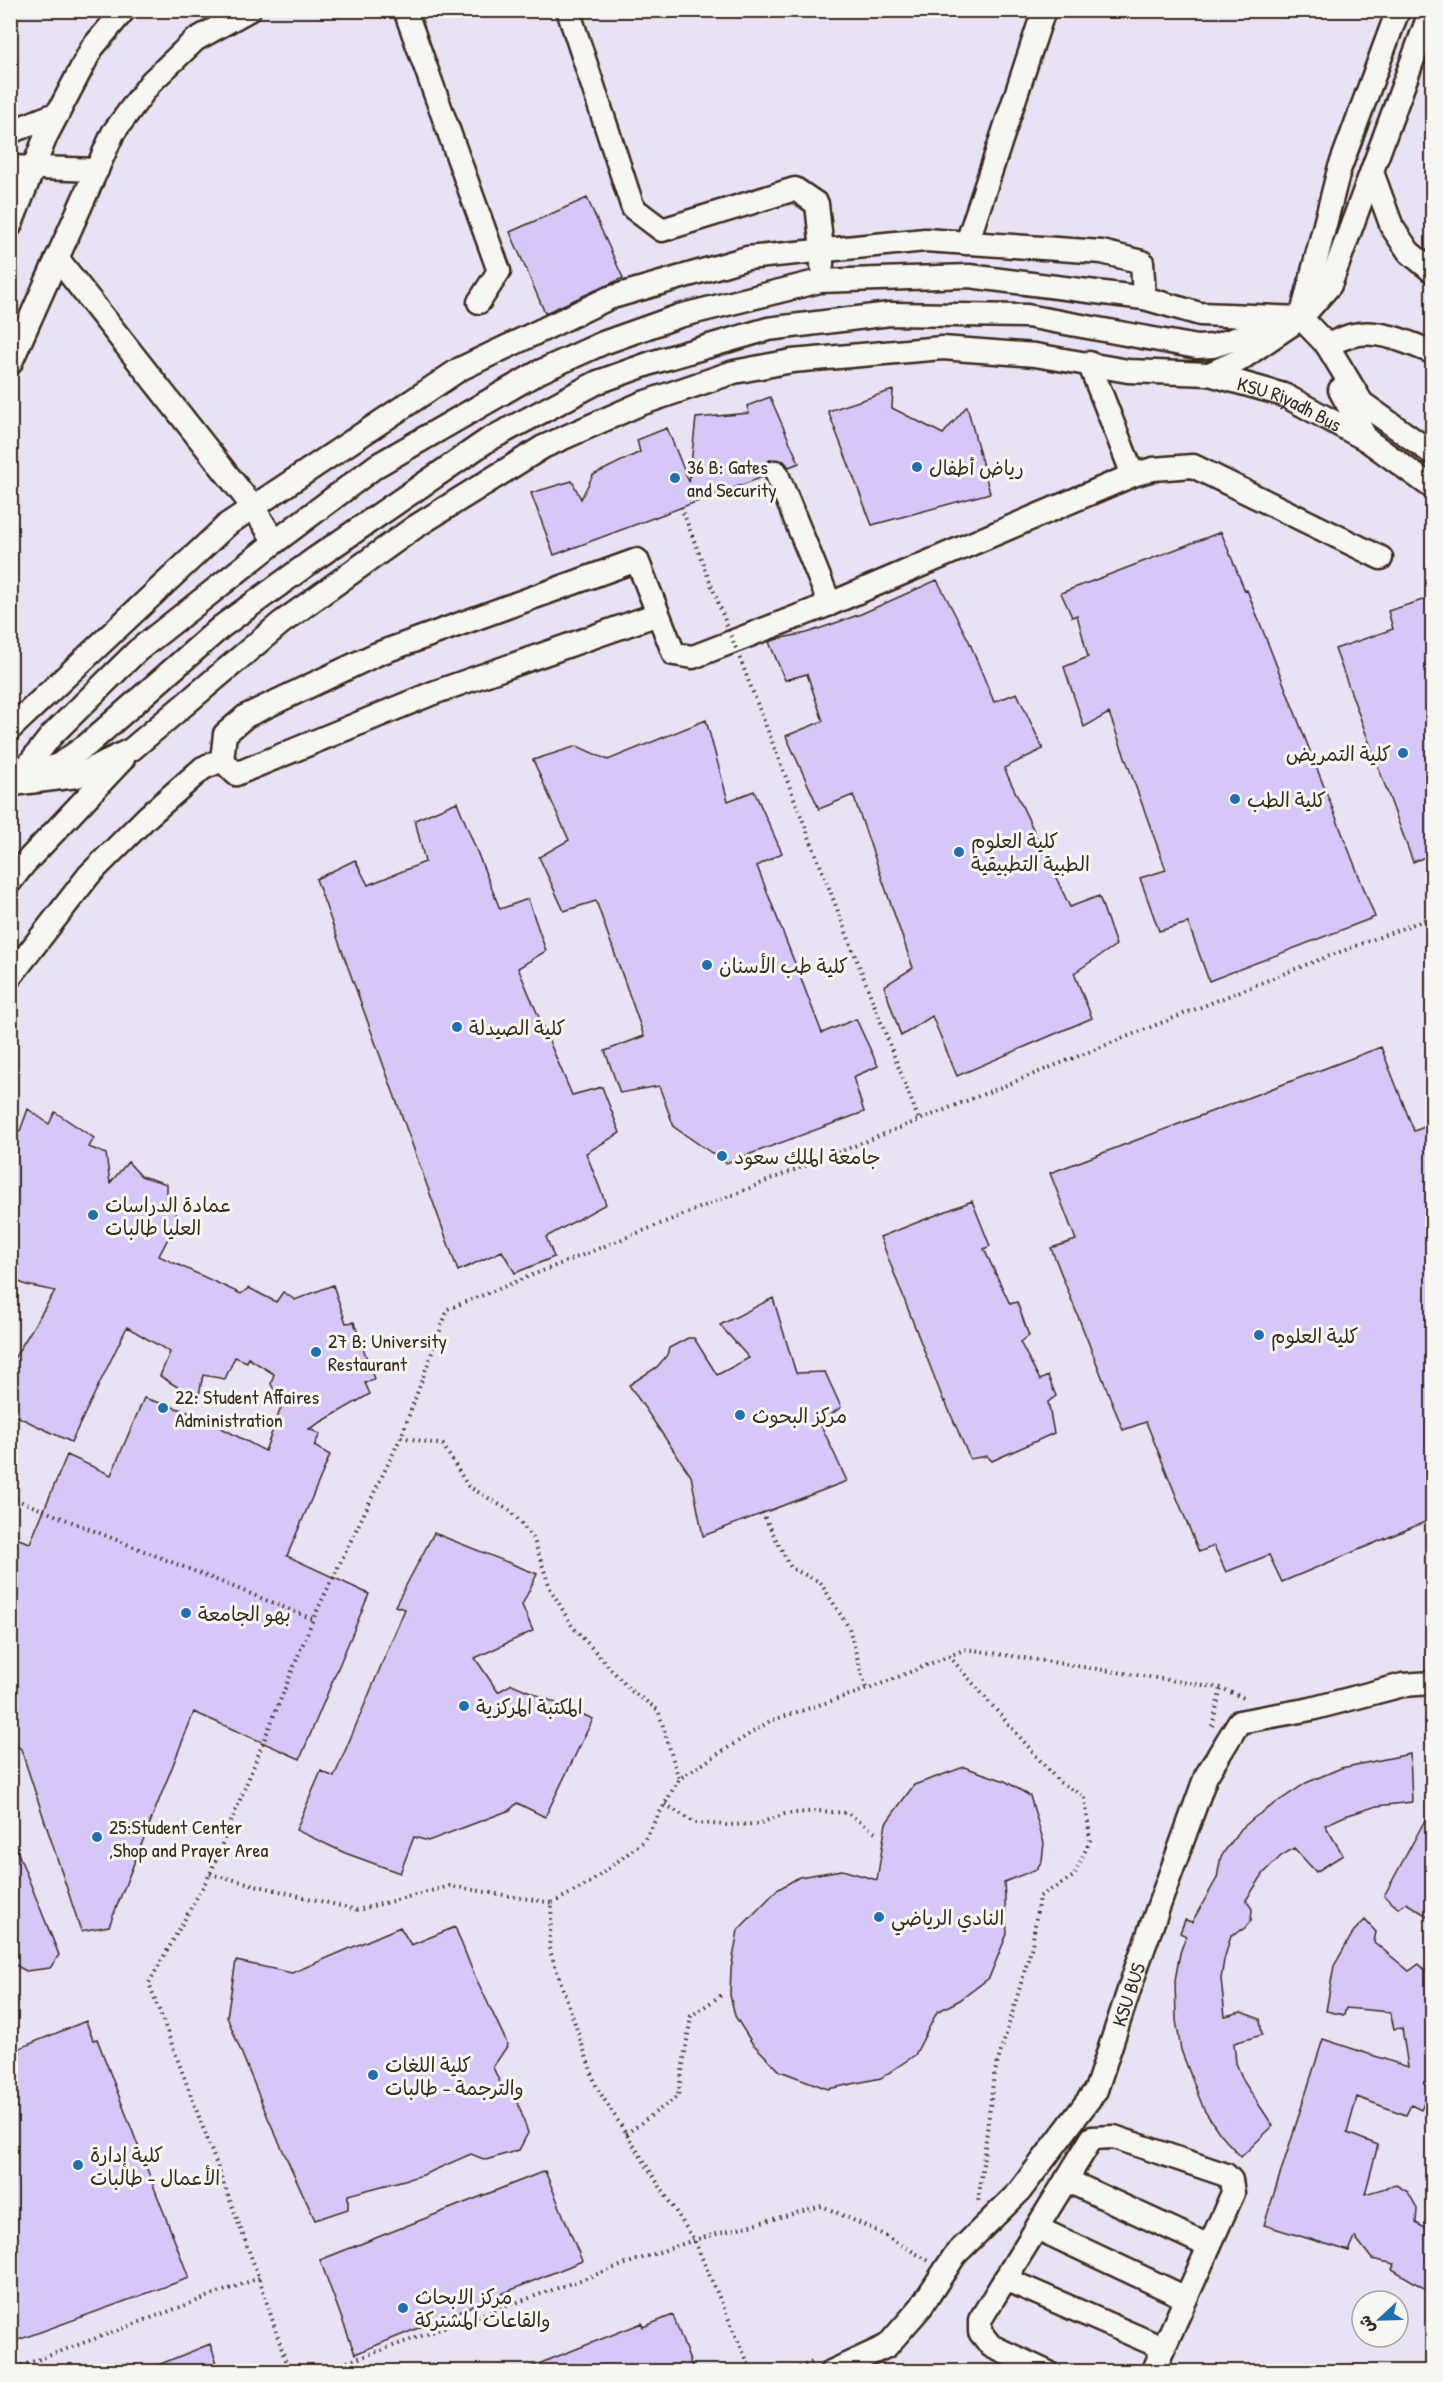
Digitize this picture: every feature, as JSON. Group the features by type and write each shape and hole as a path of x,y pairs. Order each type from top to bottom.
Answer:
{"lane":[{"path":"10,226 58,112 92,48 124,10"},
{"path":"10,364 113,133 151,82 195,40 249,10"},
{"path":"405,10 499,271 479,302"},
{"path":"568,10 633,208 662,230 795,189 818,204 822,250 820,281"},
{"path":"967,243 1044,10"},
{"path":"1367,440 1301,318 1339,170 1398,10"},
{"path":"10,882 24,864 132,749 281,623 415,527 543,447 640,404 734,372 804,360 942,348 1035,355 1128,371 1209,374 1238,361 1301,318 1330,285 1431,10"},
{"path":"10,132 58,112"},
{"path":"10,167 97,170"},
{"path":"1372,172 1392,227 1409,252 1432,271"},
{"path":"10,729 228,524 460,369 609,298 747,258 925,240 1102,252 1142,262 1144,298"},
{"path":"57,258 253,507 275,542"},
{"path":"12,785 51,736 137,651 376,466 539,372 603,343 679,316 820,281 969,276 1144,298 1200,314 1301,318 1327,345 1362,403 1432,453"},
{"path":"12,785 60,764 87,745 221,627 316,558 488,440 598,382 654,362 768,329 890,314 1027,316 1197,347 1213,346 1301,318"},
{"path":"1327,345 1352,335 1365,333 1396,339 1432,352"},
{"path":"1089,363 1133,475"},
{"name":"KSU Riyadh Bus","path":"1209,374 1284,395 1367,440 1432,487"},
{"path":"222,760 225,734 246,716 377,654 637,560 675,654 693,657 830,603 1133,475 1153,469 1193,466 1381,558"},
{"path":"776,472 830,603"},
{"path":"222,760 236,774 433,693 658,614"},
{"path":"12,785 76,776 132,749"},
{"path":"10,977 89,874 147,817 203,768 222,760"},
{"name":"KSU BUS","path":"825,2366 887,2346 921,2307 955,2255 1019,2192 1096,2090 1138,1963 1206,1776 1239,1722 1311,1709 1402,1685 1432,1683"},
{"path":"1047,2372 992,2346 980,2332 980,2320 1092,2138 1104,2136 1114,2137 1226,2175 1231,2180 1233,2193 1153,2372"},
{"path":"1066,2180 1209,2246"},
{"path":"1037,2228 1186,2298"},
{"path":"1005,2279 1164,2348"}],"path":[{"path":"681,507 919,1120"},
{"path":"289,2372 259,2278 150,1983 210,1874 313,1619 401,1437 448,1309 1432,917"},
{"path":"401,1437 443,1445 468,1486 512,1512 534,1540 550,1588 572,1626 630,1690 658,1710 679,1779"},
{"path":"10,1497 313,1619"},
{"path":"762,1512 791,1568 820,1582 849,1628 866,1689"},
{"path":"210,1874 357,1910 450,1886 552,1903 588,1884 643,1842 679,1779 770,1721 866,1689 966,1649 1221,1688 1211,1730"},
{"path":"949,1656 1059,1782 1085,1797 1090,1840 1074,1876 1039,1897 1032,1946 994,2075 978,2204"},
{"path":"664,1804 695,1823 727,1826 758,1824 785,1814 818,1811 847,1813 877,1833"},
{"path":"552,1903 549,1948 597,2088 694,2240 752,2372"},
{"path":"626,2133 678,2096 691,2016 723,1994"},
{"path":"319,2372 694,2240 822,2206 873,2229 932,2262 926,2272"},
{"path":"10,2370 259,2278"},
{"path":"788,2372 825,2366"}],"shaded area":[{"name":"جامعة الملك سعود","path":"11,11 1432,11 1432,2371 11,2372"}],"building":[{"path":"587,198 623,278 545,313 510,232"},
{"name":"رياض أطفال","path":"893,390 892,408 943,434 967,406 990,493 872,525 828,411"},
{"name":"36 B: Gates and Security","path":"770,397 799,463 789,467 784,461 771,459 765,464 763,477 554,555 531,493 572,481 581,499 593,475 640,452 637,440 667,428 689,482 696,418 749,413 747,406"},
{"name":"كلية الطب","path":"1221,532 1245,591 1247,590 1375,917 1209,981 1188,923 1159,931 1140,878 1166,870 1109,713 1084,727 1064,667 1088,657 1077,615 1072,617 1061,593"},
{"name":"كلية العلوم الطبية التطبيقية","path":"937,580 969,641 994,702 1017,693 1043,749 1004,768 1070,907 1099,896 1116,945 1074,973 1092,1018 957,1076 932,1016 901,1036 884,986 913,968 853,795 819,809 786,736 823,721 807,674 785,680 769,642 807,633 861,614"},
{"name":"كلية التمريض","path":"1432,597 1432,854 1413,862 1335,649 1393,629 1388,611"},
{"name":"كلية طب الأسنان","path":"706,720 728,801 754,791 782,853 757,866 822,1033 856,1019 878,1066 853,1077 864,1112 726,1163 674,1127 659,1086 620,1093 605,1051 644,1036 596,901 564,911 539,857 569,840 533,760 577,746 608,760"},
{"name":"كلية الصيدلة","path":"457,802 500,909 528,899 546,951 518,968 572,1095 602,1087 620,1133 586,1153 606,1204 546,1237 554,1257 515,1273 502,1251 458,1271 316,879 355,860 368,885 425,862 415,820"},
{"name":"كلية العلوم","path":"1381,1047 1414,1131 1432,1124 1432,1519 1282,1582 1269,1555 1226,1572 1214,1546 1199,1552 1146,1422 1123,1430 1051,1248 1076,1240 1050,1173"},
{"path":"28,1109 49,1124 55,1112 94,1138 89,1147 106,1154 110,1183 128,1162 141,1176 167,1184 167,1200 176,1207 176,1223 159,1256 241,1294 249,1288 276,1302 283,1292 295,1300 333,1285 346,1323 354,1322 374,1379 365,1383 370,1394 309,1429 320,1434 314,1446 330,1455 287,1556 369,1594 300,1759 194,1712 109,1926 81,1931 21,1749 10,1741 10,1536 30,1543 67,1455 111,1475 144,1398 195,1414 265,1451 282,1405 271,1384 274,1374 248,1358 247,1362 235,1357 225,1379 203,1375 198,1400 160,1376 170,1352 127,1327 71,1442 10,1413 10,1355 15,1357 55,1291 26,1285 10,1278 10,1127 20,1131"},
{"path":"972,1201 990,1246 984,1249 1010,1304 1017,1302 1029,1336 1020,1342 1040,1380 1048,1376 1056,1396 1048,1402 1054,1433 992,1461 987,1456 970,1459 944,1402 880,1237"},
{"name":"مركز البحوث","path":"773,1298 796,1373 825,1372 841,1407 820,1423 847,1481 703,1536 691,1476 629,1385 657,1367 667,1355 669,1348 688,1338 694,1338 717,1375 749,1358 720,1325"},
{"name":"المكتبة المركزية","path":"434,1533 537,1574 522,1605 533,1631 475,1658 498,1692 512,1684 593,1719 545,1817 517,1803 510,1810 428,1841 414,1837 400,1873 345,1853 296,1830 321,1771 334,1777 405,1609 395,1606"},
{"path":"1410,1754 1412,1802 1377,1806 1325,1825 1343,1855 1316,1872 1294,1848 1281,1856 1264,1873 1246,1900 1252,1909 1251,1921 1244,1929 1231,1935 1221,1979 1225,2016 1241,2012 1260,2019 1262,2035 1234,2043 1236,2063 1244,2082 1273,2126 1241,2157 1220,2134 1204,2110 1181,2050 1176,2020 1175,1980 1186,1936 1180,1933 1185,1920 1192,1922 1217,1878 1221,1856 1241,1829 1255,1817 1306,1783 1341,1768"},
{"name":"النادي الرياضي","path":"964,1767 1005,1781 1030,1796 1044,1843 1042,1860 1037,1869 1004,1882 1007,1934 989,1978 960,2000 937,2012 915,2055 881,2078 828,2089 780,2071 752,2043 735,2016 730,1995 731,1969 738,1930 777,1890 799,1877 842,1870 877,1880 886,1823 914,1785"},
{"path":"1432,1807 1432,1919 1406,1903 1398,1908 1384,1896"},
{"path":"10,1833 59,1955 50,1968 26,1971 10,1962"},
{"path":"1365,1920 1376,1932 1374,1942 1409,1971 1419,1964 1425,1970 1432,1965 1432,2080 1421,2110 1411,2105 1406,2115 1357,2097 1347,2133 1378,2145 1365,2194 1396,2185 1408,2192 1417,2208 1416,2223 1432,2232 1432,2293 1392,2269 1395,2264 1372,2259 1355,2237 1349,2251 1264,2225 1323,2039 1408,2067 1402,2028 1394,2029 1390,2012 1346,2008 1344,2015 1326,2011 1334,1966 1354,1931"},
{"name":"كلية اللغات والترجمة - طالبات","path":"400,1927 411,1945 455,1927 473,1972 508,2045 493,2067 500,2083 513,2087 528,2133 519,2150 486,2160 471,2154 423,2175 348,2195 348,2209 315,2220 268,2118 227,2017 236,1961 292,1973"},
{"name":"كلية إدارة الأعمال - طالبات","path":"86,2021 93,2040 97,2039 189,2278 10,2343 10,2052"},
{"name":"مركز الابحاث والقاعات المشتركة","path":"545,2171 582,2261 355,2354 320,2260"},
{"path":"673,2315 694,2372 518,2372 642,2323 643,2327"},
{"path":"210,2344 220,2372 143,2372 143,2371"}],"place":[{"name":"رياض أطفال","path":"917,467"},
{"name":"36 B: Gates and Security","path":"675,478"},
{"name":"كلية التمريض","path":"1403,753"},
{"name":"كلية الطب","path":"1235,799"},
{"name":"كلية العلوم الطبية التطبيقية","path":"959,852"},
{"name":"كلية طب الأسنان","path":"707,965"},
{"name":"كلية الصيدلة","path":"457,1027"},
{"name":"جامعة الملك سعود","path":"722,1156"},
{"name":"عمادة الدراسات العليا طالبات","path":"93,1215"},
{"name":"كلية العلوم","path":"1259,1335"},
{"name":"27 B: University Restaurant","path":"316,1352"},
{"name":"22: Student Affaires Administration","path":"163,1408"},
{"name":"مركز البحوث","path":"740,1415"},
{"name":"بهو الجامعة","path":"186,1613"},
{"name":"المكتبة المركزية","path":"464,1706"},
{"name":"25:Student Center ,Shop and Prayer Area","path":"97,1837"},
{"name":"النادي الرياضي","path":"879,1917"},
{"name":"كلية اللغات والترجمة - طالبات","path":"373,2075"},
{"name":"كلية إدارة الأعمال - طالبات","path":"78,2165"},
{"name":"مركز الابحاث والقاعات المشتركة","path":"403,2308"}]}
